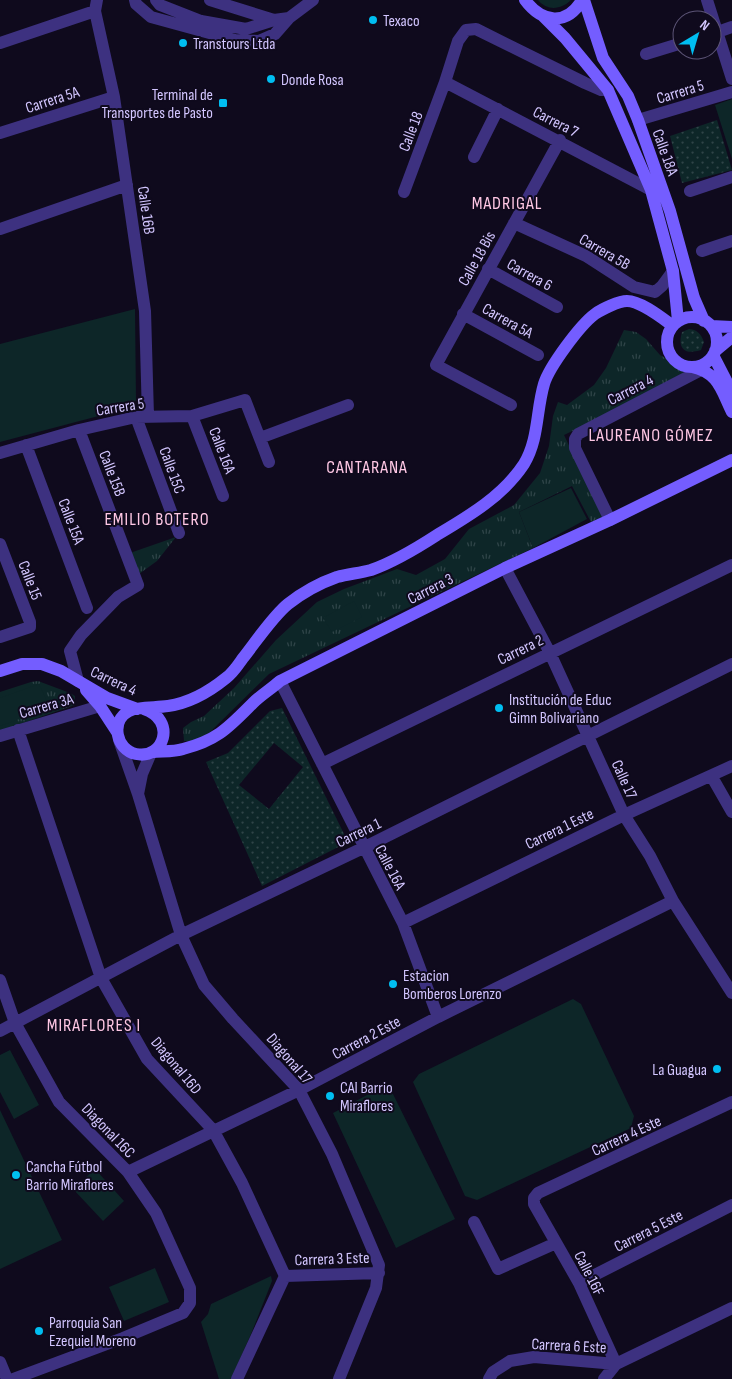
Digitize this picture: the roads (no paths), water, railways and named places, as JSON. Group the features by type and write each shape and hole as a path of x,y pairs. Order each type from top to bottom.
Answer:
{"street":[{"path":"135,0 136,4 151,17 235,40 259,41 275,34 289,18 313,0"},
{"path":"156,0 160,5 201,21 246,29 274,20 289,18"},
{"path":"210,0 274,20"},
{"path":"517,0 555,18 567,16 583,0"},
{"name":"Calle 18A","path":"583,0 603,58 628,96 638,120 670,211 694,298 708,323"},
{"path":"0,43 96,5"},
{"name":"Calle 16B","path":"96,5 114,96 144,310 142,417"},
{"name":"Calle 18A","path":"534,9 565,38 608,90 651,190 673,271 675,324"},
{"name":"Calle 18","path":"404,192 445,82 458,41 466,30 476,29 585,84 601,90 608,90"},
{"path":"646,54 672,46"},
{"path":"722,52 732,79"},
{"name":"Carrera 7","path":"445,82 560,140 651,190"},
{"name":"Carrera 5","path":"638,120 732,92"},
{"name":"Carrera 5A","path":"0,133 114,96"},
{"path":"474,157 498,109"},
{"name":"Calle 18 Bis","path":"511,405 436,365 560,140"},
{"path":"690,191 732,177"},
{"path":"0,229 128,186"},
{"name":"Carrera 5B","path":"514,223 586,256 634,287 655,292 673,271"},
{"path":"702,251 732,241"},
{"name":"Carrera 6","path":"488,270 557,307"},
{"path":"140,709 153,712 160,718 164,727 164,737 160,745 152,752 143,755 128,751 122,746 118,735 121,719 125,714 140,709 171,706 190,700 228,677 287,605 315,586 337,577 372,570 416,548 459,522 499,494 520,469 533,444 544,383 560,355 593,315 603,309 628,301 647,308 675,324"},
{"name":"Carrera 5A","path":"463,314 538,355"},
{"path":"732,327 708,323 696,317 686,318 675,324 668,335 667,344 675,360 683,365 697,368 714,376 732,412"},
{"path":"708,323 715,334 717,342 714,353 732,392"},
{"path":"697,368 704,364 732,337"},
{"name":"Carrera 4","path":"610,520 575,448 575,439 578,434 697,368"},
{"name":"Carrera 5","path":"0,453 80,430 142,417 192,416 245,400 260,438"},
{"path":"269,462 260,438 348,405"},
{"name":"Calle 16A","path":"192,416 223,496"},
{"name":"Calle 15C","path":"142,417 179,533"},
{"name":"Calle 15B","path":"78,681 70,651 87,629 118,597 138,585 80,430"},
{"name":"Calle 15A","path":"26,445 87,608"},
{"name":"Carrera 3","path":"152,752 181,750 218,736 254,702 280,682 505,568 610,520 732,460"},
{"name":"Calle 15","path":"0,544 30,622 30,627 0,637"},
{"name":"Carrera 2","path":"322,764 732,565"},
{"name":"Calle 17","path":"505,568 550,652 624,815 650,856 673,901 732,993"},
{"name":"Carrera 4","path":"0,671 22,664 42,664 61,671 107,698 140,709"},
{"name":"Carrera 1","path":"0,1031 181,935 363,848 732,664"},
{"name":"Carrera 4","path":"78,681 100,706 118,735"},
{"name":"Calle 16A","path":"280,682 363,848 403,923 438,1017"},
{"name":"Carrera 3A","path":"0,736 100,706"},
{"name":"Diagonal 16D","path":"18,730 101,978 147,1060 213,1130 242,1183 285,1276"},
{"name":"Diagonal 17","path":"118,735 181,935 204,985 232,1019 299,1090 336,1163 379,1265 379,1273"},
{"path":"138,794 142,774 152,752"},
{"name":"Carrera 1 Este","path":"403,923 624,815 712,777 732,766"},
{"path":"712,777 732,812"},
{"name":"Carrera 2 Este","path":"128,1172 299,1090 438,1017 673,901"},
{"name":"Diagonal 16C","path":"0,980 14,1023 59,1102 128,1172 156,1213 190,1288 190,1303 183,1313 123,1338 13,1379"},
{"name":"Carrera 4 Este","path":"534,1198 538,1193 732,1102"},
{"name":"Calle 16F","path":"534,1198 534,1204 579,1283 616,1364"},
{"name":"Carrera 5 Este","path":"579,1283 732,1204"},
{"path":"474,1222 498,1269 556,1243"},
{"path":"339,1379 376,1288 379,1273"},
{"name":"Carrera 3 Este","path":"285,1276 379,1273"},
{"path":"237,1379 285,1276"},
{"name":"Carrera 6 Este","path":"489,1379 493,1372 510,1361 534,1357 616,1364 732,1308"},
{"path":"0,1362 7,1379"},
{"path":"604,1379 616,1364"}],"place":[{"name":"Texaco","path":"373,20"},
{"name":"Transtours Ltda","path":"183,43"},
{"name":"Donde Rosa","path":"271,79"},
{"name":"Terminal de Transportes de Pasto","path":"223,103"},
{"name":"Institución de Educ Gimn Bolivariano","path":"499,708"},
{"name":"Estacion Bomberos Lorenzo","path":"393,984"},
{"name":"La Guagua","path":"717,1069"},
{"name":"CAI Barrio Miraflores","path":"330,1096"},
{"name":"Cancha Fútbol Barrio Miraflores","path":"16,1175"},
{"name":"Parroquia San Ezequiel Moreno","path":"39,1331"}],"district":[{"name":"MADRIGAL","path":"507,203"},
{"name":"LAUREANO GÓMEZ","path":"651,435"},
{"name":"CANTARANA","path":"367,467"},
{"name":"EMILIO BOTERO","path":"157,519"},
{"name":"MIRAFLORES I","path":"94,1025"}]}
